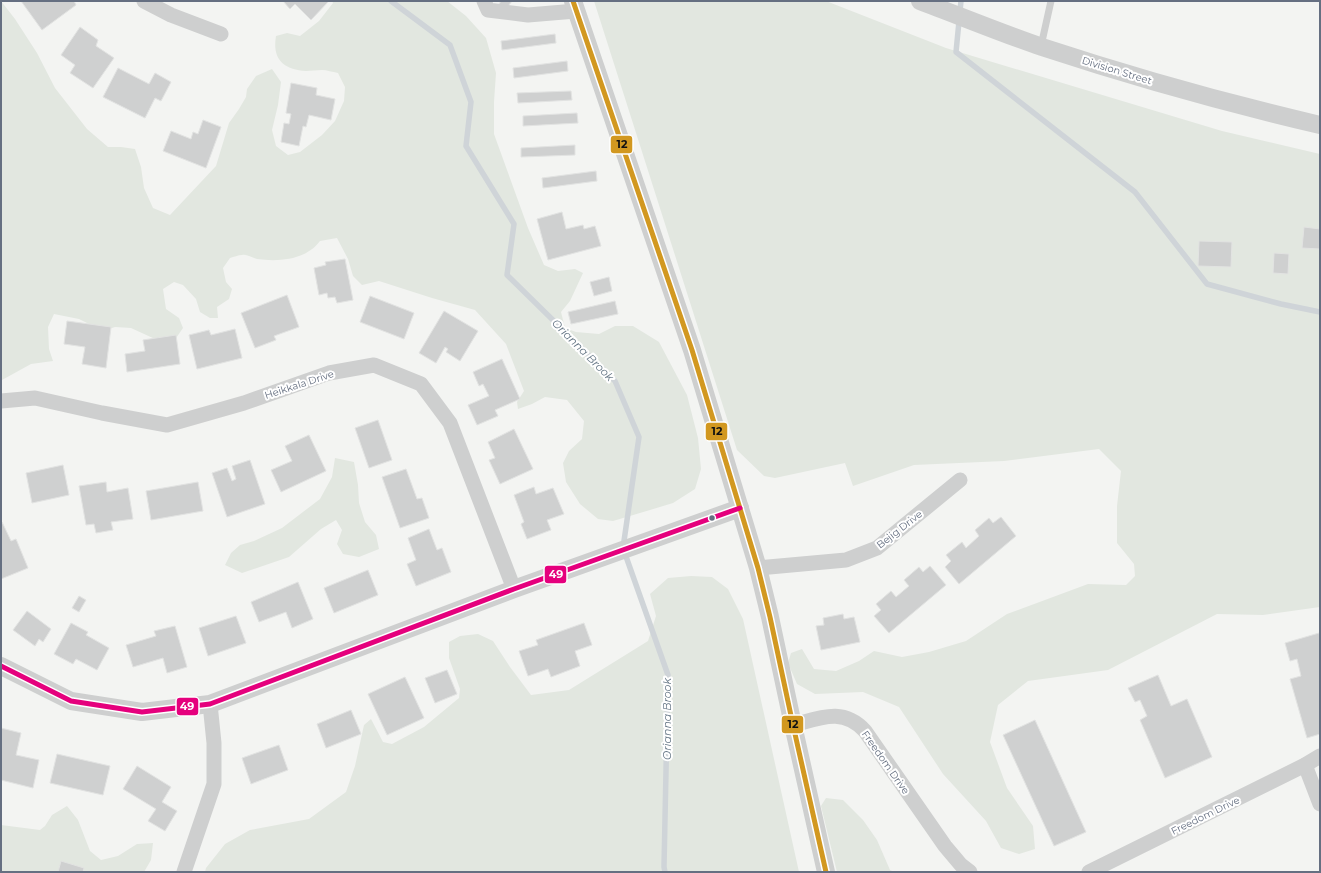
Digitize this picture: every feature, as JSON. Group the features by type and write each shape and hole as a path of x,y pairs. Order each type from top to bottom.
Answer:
{"street":[{"path":"144,1 170,15 222,34"},
{"name":"Division Street","path":"920,1 1040,46 1119,72 1242,106 1320,125"},
{"path":"486,6 528,15 574,6 689,343 758,568 826,872"},
{"name":"Heikkala Drive","path":"1,401 35,398 102,413 167,425 244,403 328,373 374,365 421,384 450,423 514,590"},
{"name":"Bejig Drive","path":"758,568 846,560 877,548 960,480"},
{"path":"1,666 71,701 142,712 210,704 514,590 740,508"},
{"path":"184,872 214,784 214,743 210,704"},
{"name":"Freedom Drive","path":"793,724 835,716 846,717 857,722 865,730 945,846 970,872"},
{"name":"Freedom Drive","path":"1088,872 1305,765 1320,756"},
{"path":"1305,765 1320,804"}],"lane":[{"path":"1040,46 1051,1"}],"shaded area":[{"path":"1,1 15,19 37,53 55,88 87,129 108,147 135,149 141,167 144,188 153,208 170,215 216,166 229,123 246,97 247,89 256,76 272,69 281,82 278,105 272,130 276,146 288,155 300,152 322,135 335,121 344,101 345,87 338,73 324,70 298,70 285,65 278,57 276,51 276,36 287,33 300,36 319,21 333,3 332,1 447,1 466,16 486,38 496,73 494,134 528,228 544,265 558,271 575,269 583,273 570,301 561,312 565,328 576,332 599,334 615,326 633,326 659,342 687,395 698,438 701,469 695,489 673,503 613,521 598,519 580,504 566,482 563,463 569,451 582,439 584,421 567,400 545,397 518,409 517,402 524,391 506,344 475,310 379,281 362,285 353,276 348,259 337,238 320,241 300,256 283,260 257,259 244,255 230,258 223,268 226,282 232,289 229,299 217,307 218,318 210,318 200,312 196,299 183,285 174,282 163,289 166,309 179,318 183,328 174,341 155,339 131,328 115,327 103,331 79,319 54,314 48,327 49,349 53,361 31,364 2,380 1,387"},
{"path":"594,1 826,1 946,48 1222,131 1320,154 1320,607 1263,615 1217,614 1108,670 1028,681 998,705 990,742 1007,788 1033,826 1035,849 1019,854 1001,848 986,821 943,774 899,707 863,692 815,694 797,684 788,663 791,653 802,649 814,669 836,671 859,661 874,651 902,657 929,652 966,641 1007,614 1088,584 1126,585 1135,576 1134,564 1117,543 1117,506 1121,471 1099,449 1004,461 914,465 853,486 845,463 775,478 764,476 737,450"},
{"path":"335,458 354,462 359,503 365,522 376,535 379,549 359,557 343,554 337,544 342,530 336,520 321,529 289,557 242,573 225,565 231,553 240,545 254,541 282,528 320,499 332,477"},
{"path":"691,576 712,577 728,589 743,619 799,872 205,872 206,868 225,844 250,830 309,819 346,792 355,766 364,725 371,719 383,742 392,744 424,727 459,698 460,689 449,658 449,642 460,636 478,634 493,641 531,695 569,690 648,641 656,616 650,594 668,578"},
{"path":"826,798 843,800 863,820 877,840 890,870 894,872 837,872 821,806"},
{"path":"67,806 78,820 90,851 101,860 118,856 137,844 153,843 151,860 144,872 1,872 1,825 40,830 45,826 52,815"}],"building":[{"path":"21,1 74,1 76,5 42,30"},
{"path":"283,1 328,2 311,20 295,4 290,9"},
{"path":"501,1 512,1 506,9 499,4"},
{"path":"80,27 98,40 96,46 114,58 93,88 70,73 75,65 61,55"},
{"path":"555,34 556,43 502,50 501,41"},
{"path":"567,61 568,71 514,78 513,68"},
{"path":"118,68 149,84 155,73 171,82 161,101 155,98 145,118 103,97"},
{"path":"291,83 317,88 316,95 335,99 331,120 309,115 306,127 303,126 299,146 281,142 284,123 289,124 291,114 286,113"},
{"path":"571,91 572,100 518,103 517,93"},
{"path":"577,113 578,123 523,126 523,116"},
{"path":"203,120 221,127 206,168 163,151 171,131 191,139 193,132 198,134"},
{"path":"575,145 575,155 521,157 521,148"},
{"path":"596,171 597,181 543,188 542,178"},
{"path":"562,212 566,229 583,225 584,229 595,226 601,246 548,260 537,219"},
{"path":"1304,227 1320,229 1320,249 1302,248"},
{"path":"1199,241 1232,242 1231,267 1198,266"},
{"path":"1274,253 1289,254 1288,274 1273,273"},
{"path":"345,259 353,300 337,303 335,297 328,298 327,293 319,295 314,268 326,265 325,262"},
{"path":"609,277 612,291 594,296 590,282"},
{"path":"287,295 299,327 274,336 276,340 255,348 241,313"},
{"path":"370,296 414,313 404,339 360,322"},
{"path":"615,301 618,314 571,324 568,312"},
{"path":"444,311 478,331 460,361 446,352 448,349 445,347 436,363 419,353"},
{"path":"67,321 111,327 106,368 82,364 85,347 64,344"},
{"path":"235,329 242,358 197,369 189,335 209,330 211,335"},
{"path":"176,335 180,364 127,372 125,354 145,351 143,340"},
{"path":"502,359 520,399 495,410 498,416 477,425 468,405 489,396 483,384 479,386 473,372"},
{"path":"378,420 392,460 369,468 355,428"},
{"path":"514,429 533,469 500,484 489,460 495,458 488,442"},
{"path":"309,435 326,471 281,492 271,470 292,461 285,446"},
{"path":"250,460 265,504 227,517 212,473 227,468 232,481 236,479 232,466"},
{"path":"63,465 69,495 32,503 26,473"},
{"path":"406,469 417,499 422,498 429,518 400,528 382,477"},
{"path":"106,482 107,492 128,488 133,519 111,522 113,530 96,533 94,524 86,525 79,486"},
{"path":"198,482 203,511 151,520 146,491"},
{"path":"534,487 536,494 553,488 564,514 547,520 551,530 527,539 521,524 524,522 514,495"},
{"path":"1001,517 1016,536 959,584 945,567 951,561 946,555 962,542 966,548 979,536 975,530 989,518 993,523"},
{"path":"1,522 11,541 16,539 28,568 1,579"},
{"path":"429,529 437,550 442,548 451,572 416,586 407,564 416,560 408,538"},
{"path":"930,566 946,585 889,633 874,616 881,610 876,604 891,591 896,597 909,586 904,580 919,567 923,572"},
{"path":"368,570 378,595 334,613 324,588"},
{"path":"298,582 313,619 292,628 286,612 259,622 251,602"},
{"path":"79,596 86,600 79,612 72,608"},
{"path":"27,611 51,629 43,642 39,639 35,646 13,630"},
{"path":"843,614 844,619 854,617 860,642 821,650 816,626 824,625 823,618"},
{"path":"236,616 246,643 208,656 199,628"},
{"path":"71,623 88,632 86,635 109,648 97,670 76,659 73,664 54,654"},
{"path":"584,623 592,645 575,651 580,666 551,677 548,669 528,676 519,651 538,645 536,640"},
{"path":"175,626 187,667 167,673 163,658 133,667 126,645 156,636 154,631"},
{"path":"1319,633 1320,734 1307,738 1290,679 1301,676 1297,659 1290,661 1285,643"},
{"path":"447,670 457,694 435,703 425,678"},
{"path":"1158,675 1171,706 1187,699 1212,757 1165,778 1140,720 1147,716 1140,700 1135,702 1128,688"},
{"path":"405,677 424,718 387,735 368,694"},
{"path":"351,710 361,734 326,748 317,724"},
{"path":"1035,720 1086,832 1054,846 1003,735"},
{"path":"1,728 21,733 16,755 39,760 33,788 1,780"},
{"path":"279,745 288,770 251,784 242,758"},
{"path":"57,754 110,766 103,795 50,783"},
{"path":"137,766 171,787 162,802 177,811 165,831 148,821 156,809 123,789"},
{"path":"61,861 84,868 83,872 58,872"}],"waterway":[{"name":"Orianna Brook","path":"391,1 450,45 471,102 466,146 514,224 507,275 615,381 639,437 623,548 668,675 665,872"},
{"path":"961,1 956,52 1135,192 1207,284 1281,304 1320,312"}],"transit line":[{"name":"12","path":"573,1 692,350 758,568 826,872"},
{"name":"49","path":"1,666 71,701 142,712 210,704 514,589 740,508"}]}
